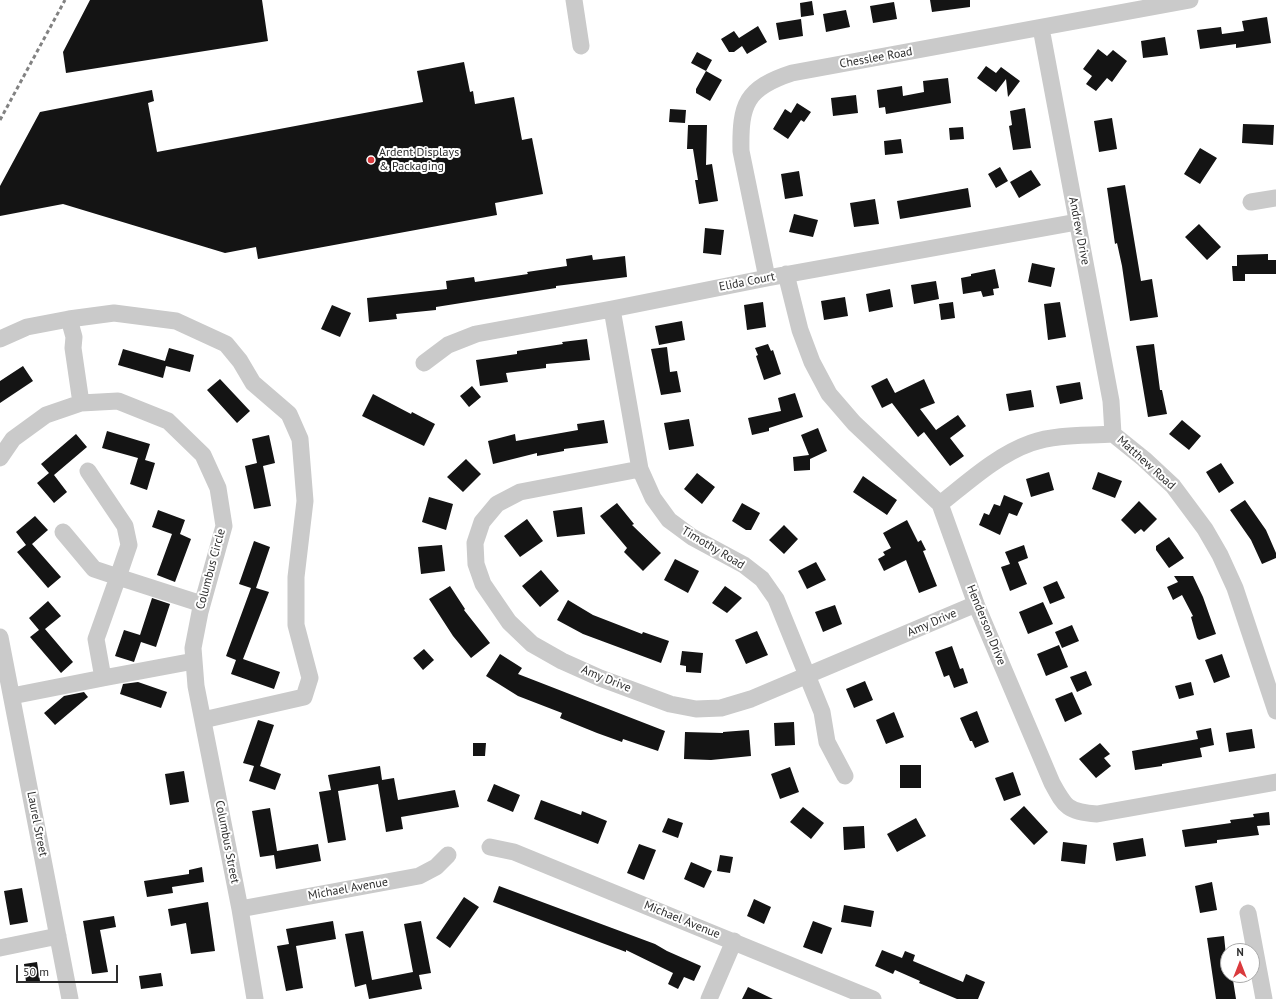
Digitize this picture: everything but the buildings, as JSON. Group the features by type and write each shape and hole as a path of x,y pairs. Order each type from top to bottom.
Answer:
{"street":[{"path":"574,0 581,46"},
{"name":"Chesslee Road","path":"767,278 741,151 740,132 744,112 752,94 769,81 792,74 1190,0"},
{"name":"Andrew Drive","path":"1042,28 1111,400 1113,434"},
{"path":"1251,202 1276,198"},
{"name":"Elida Court","path":"424,363 448,345 476,334 612,310 786,274 1077,222"},
{"name":"Henderson Drive","path":"786,274 800,330 812,362 829,394 854,423 940,504 976,604 1052,782 1062,801 1077,812 1097,814 1276,782"},
{"name":"Timothy Road","path":"612,310 640,469 653,498 669,520 692,537 744,565 762,579 776,599 822,712 827,742 845,776"},
{"path":"0,339 27,327 69,318 114,313 176,321 226,344 240,362 253,383 289,414 300,439 305,501 296,577 296,625 310,678 304,697 203,720"},
{"path":"69,318 74,337 73,348 81,403"},
{"name":"Columbus Circle","path":"0,458 13,439 46,415 81,403 118,401 168,421 203,456 218,488 224,526 202,604 193,648 196,686"},
{"name":"Matthew Road","path":"940,504 1001,458 1031,443 1053,438 1113,434 1144,459 1173,486 1205,529 1220,554 1235,588 1276,711"},
{"name":"Amy Drive","path":"640,469 520,492 497,504 482,522 475,543 476,564 483,584 509,622 532,644 562,661 600,678 670,704 689,708 721,708 751,699 976,604"},
{"path":"88,471 125,526 129,545 96,639 103,678"},
{"path":"63,532 94,569 202,604"},
{"name":"Laurel Street","path":"1,643 70,999"},
{"path":"12,696 194,661"},
{"name":"Columbus Street","path":"196,686 240,909 255,999"},
{"name":"Michael Avenue","path":"490,847 514,852 734,941 872,999"},
{"name":"Michael Avenue","path":"240,909 419,876 436,867 448,855"},
{"path":"1248,913 1264,999"},
{"path":"0,948 58,936"},
{"path":"709,999 734,941"}],"railway":[{"path":"0,120 65,0"}],"place":[{"name":"Ardent Displays & Packaging","path":"371,160"}]}
